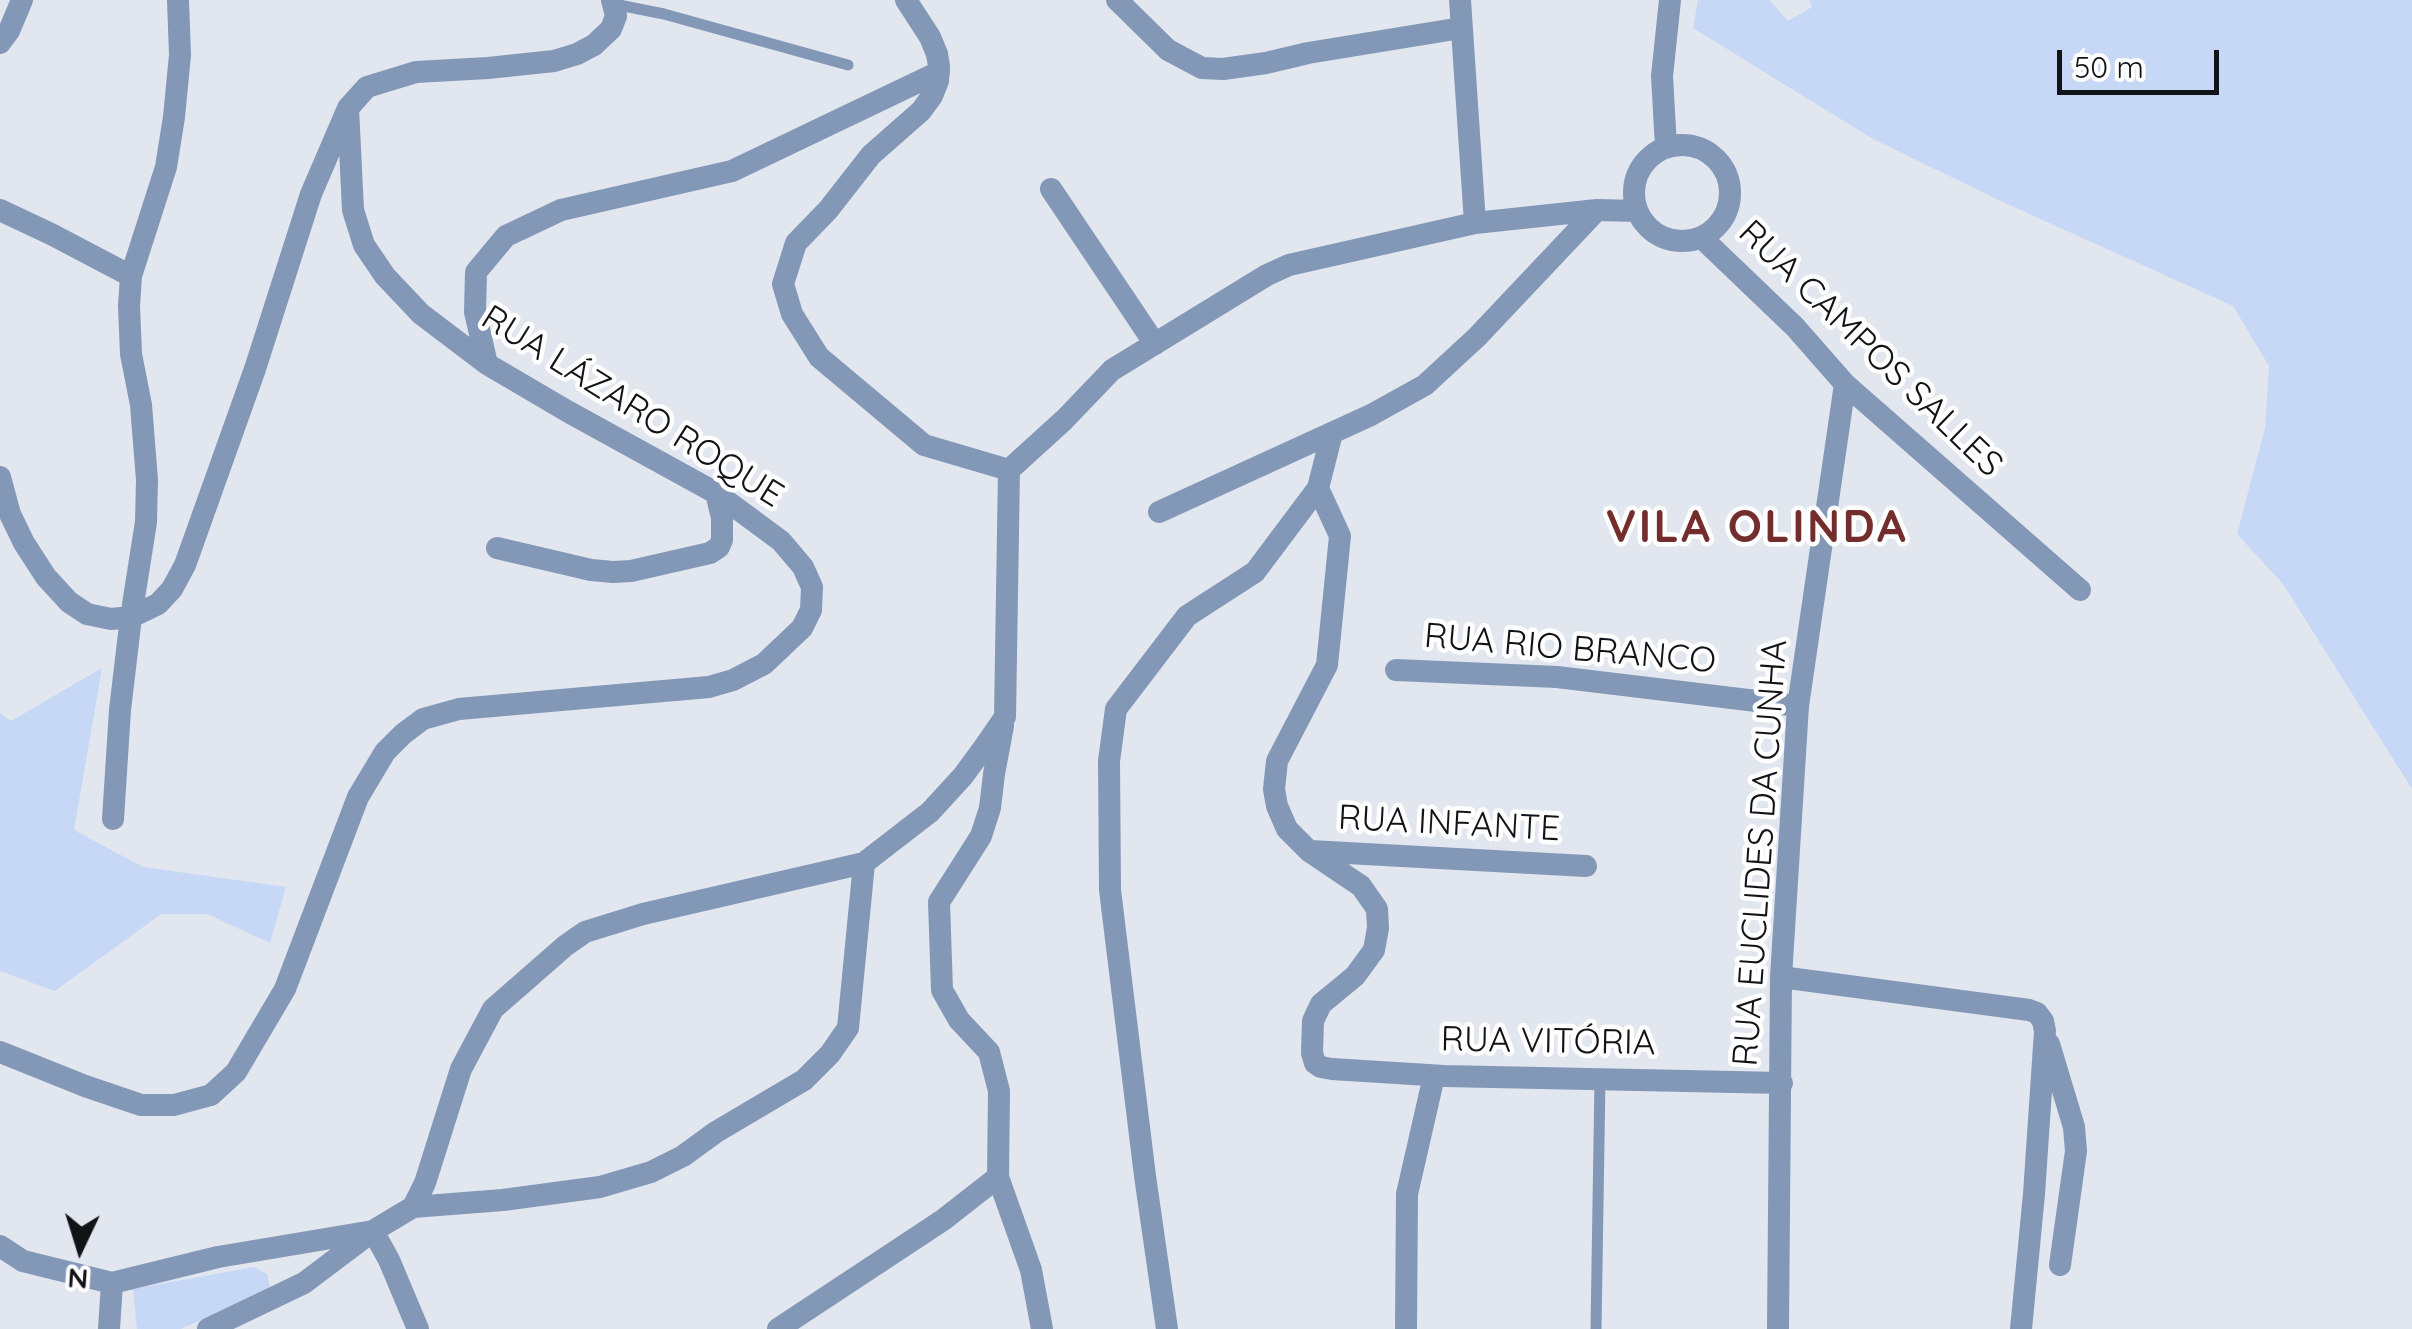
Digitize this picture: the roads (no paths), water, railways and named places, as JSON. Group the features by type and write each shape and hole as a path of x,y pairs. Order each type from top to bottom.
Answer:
{"street":[{"path":"0,43 22,0"},
{"path":"113,818 120,710 146,522 148,480 141,406 130,354 131,276 166,167 180,55 178,0"},
{"path":"906,0 930,37 936,54 939,72 932,96 921,111 871,155 796,243 783,284 792,314 818,358 924,446 1009,470"},
{"path":"1117,0 1168,50 1202,68 1252,65 1461,28"},
{"path":"1460,0 1474,223"},
{"path":"1666,147 1662,76 1670,0"},
{"path":"0,477 10,514 24,543 68,602 88,614 111,618 131,617 158,604 172,589 185,564 255,369 311,194 348,108 367,87 416,72 554,61 577,54 611,29 616,16 613,2"},
{"path":"487,364 475,312 476,272 506,236 561,210 732,172 939,72"},
{"name":"RUA LÁZARO ROQUE","path":"0,1052 141,1105 174,1105 211,1094 236,1072 285,989 358,797 385,752 403,734 424,718 460,709 709,687 733,680 764,664 802,628 811,610 812,587 803,566 782,540 716,493 487,364 421,314 384,276 364,245 352,210 348,108"},
{"path":"1666,147 1699,147 1723,168 1729,183 1730,199 1725,214 1702,237 1671,240 1645,224 1637,211 1633,196 1635,180 1652,154 1666,147"},
{"path":"1050,189 1155,344"},
{"path":"0,210 131,276"},
{"path":"1042,1329 1031,1270 998,1178 999,1092 988,1052 959,1020 942,990 939,902 981,836 990,808 1005,717 1009,470 1112,370 1289,264 1474,223 1596,210 1637,211"},
{"path":"1159,512 1371,415 1424,385 1477,338 1596,210"},
{"name":"RUA CAMPOS SALLES","path":"1702,237 1795,327 1845,384 2080,590"},
{"name":"RUA EUCLIDES DA CUNHA","path":"1778,1329 1782,977 1798,706 1845,384"},
{"path":"1168,1329 1110,890 1109,761 1116,709 1186,616 1255,572 1318,488 1332,433"},
{"path":"1309,851 1288,829 1274,789 1277,761 1326,665 1340,536 1318,488"},
{"path":"497,548 613,572 710,553 719,548 722,540 716,493"},
{"name":"RUA RIO BRANCO","path":"1396,670 1557,678 1798,706"},
{"path":"413,1207 425,1183 461,1069 493,1009 564,946 585,932 643,914 864,863 930,812 963,776 1005,717"},
{"name":"RUA INFANTE","path":"1309,851 1586,866"},
{"name":"RUA VITÓRIA","path":"1309,851 1361,886 1376,909 1378,928 1374,950 1355,976 1321,1004 1313,1021 1312,1054 1321,1067 1434,1076 1782,1083"},
{"path":"208,1329 304,1283 373,1231 413,1207 600,1187 651,1172 804,1080 830,1054 848,1028 864,863"},
{"path":"1782,977 2037,1014 2043,1021 2074,1127 2076,1151 2060,1266"},
{"path":"2021,1329 2045,1031"},
{"path":"1406,1329 1407,1194 1434,1076"},
{"path":"778,1329 944,1220 998,1178"},
{"path":"0,1246 23,1261 112,1283 218,1257 373,1231"},
{"path":"373,1231 418,1329"},
{"path":"110,1329 112,1283"}],"lane":[{"path":"613,2 848,65"},
{"path":"1596,1329 1600,1078"}],"district":[{"name":"VILA OLINDA","path":"1757,528"}]}
